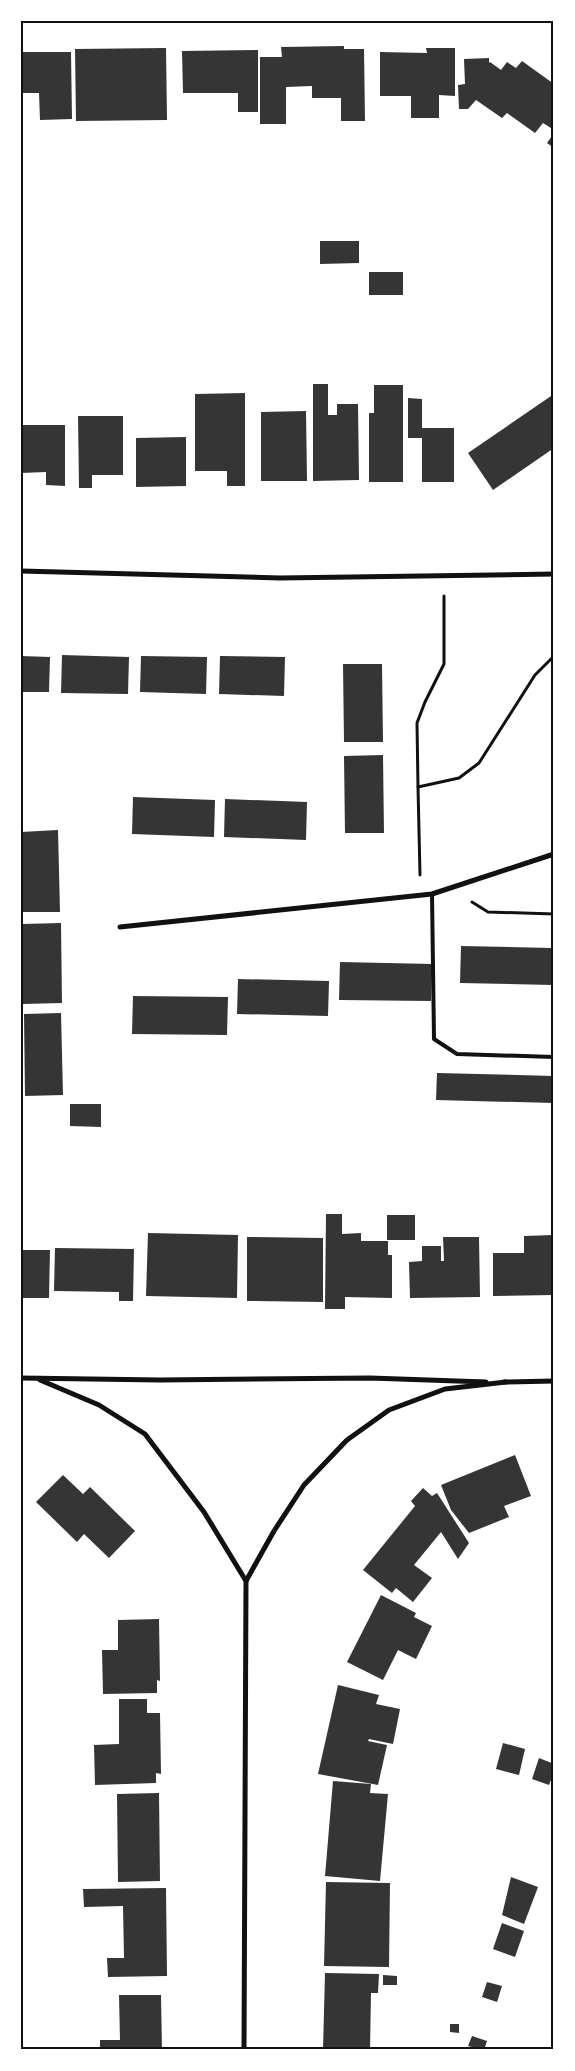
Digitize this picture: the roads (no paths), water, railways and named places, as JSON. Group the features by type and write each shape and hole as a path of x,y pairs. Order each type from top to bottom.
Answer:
{"street":[{"path":"21,571 280,578 554,574"},
{"path":"120,927 421,896 554,854"},
{"path":"21,1378 160,1380 370,1378 506,1382 554,1381"},
{"path":"36,1378 99,1405 145,1434 204,1512 246,1581"},
{"path":"244,2050 246,1581 274,1531 304,1485 347,1440 389,1410 445,1389 506,1382"}],"lane":[{"path":"432,894 434,1039 457,1054 554,1057"}]}
